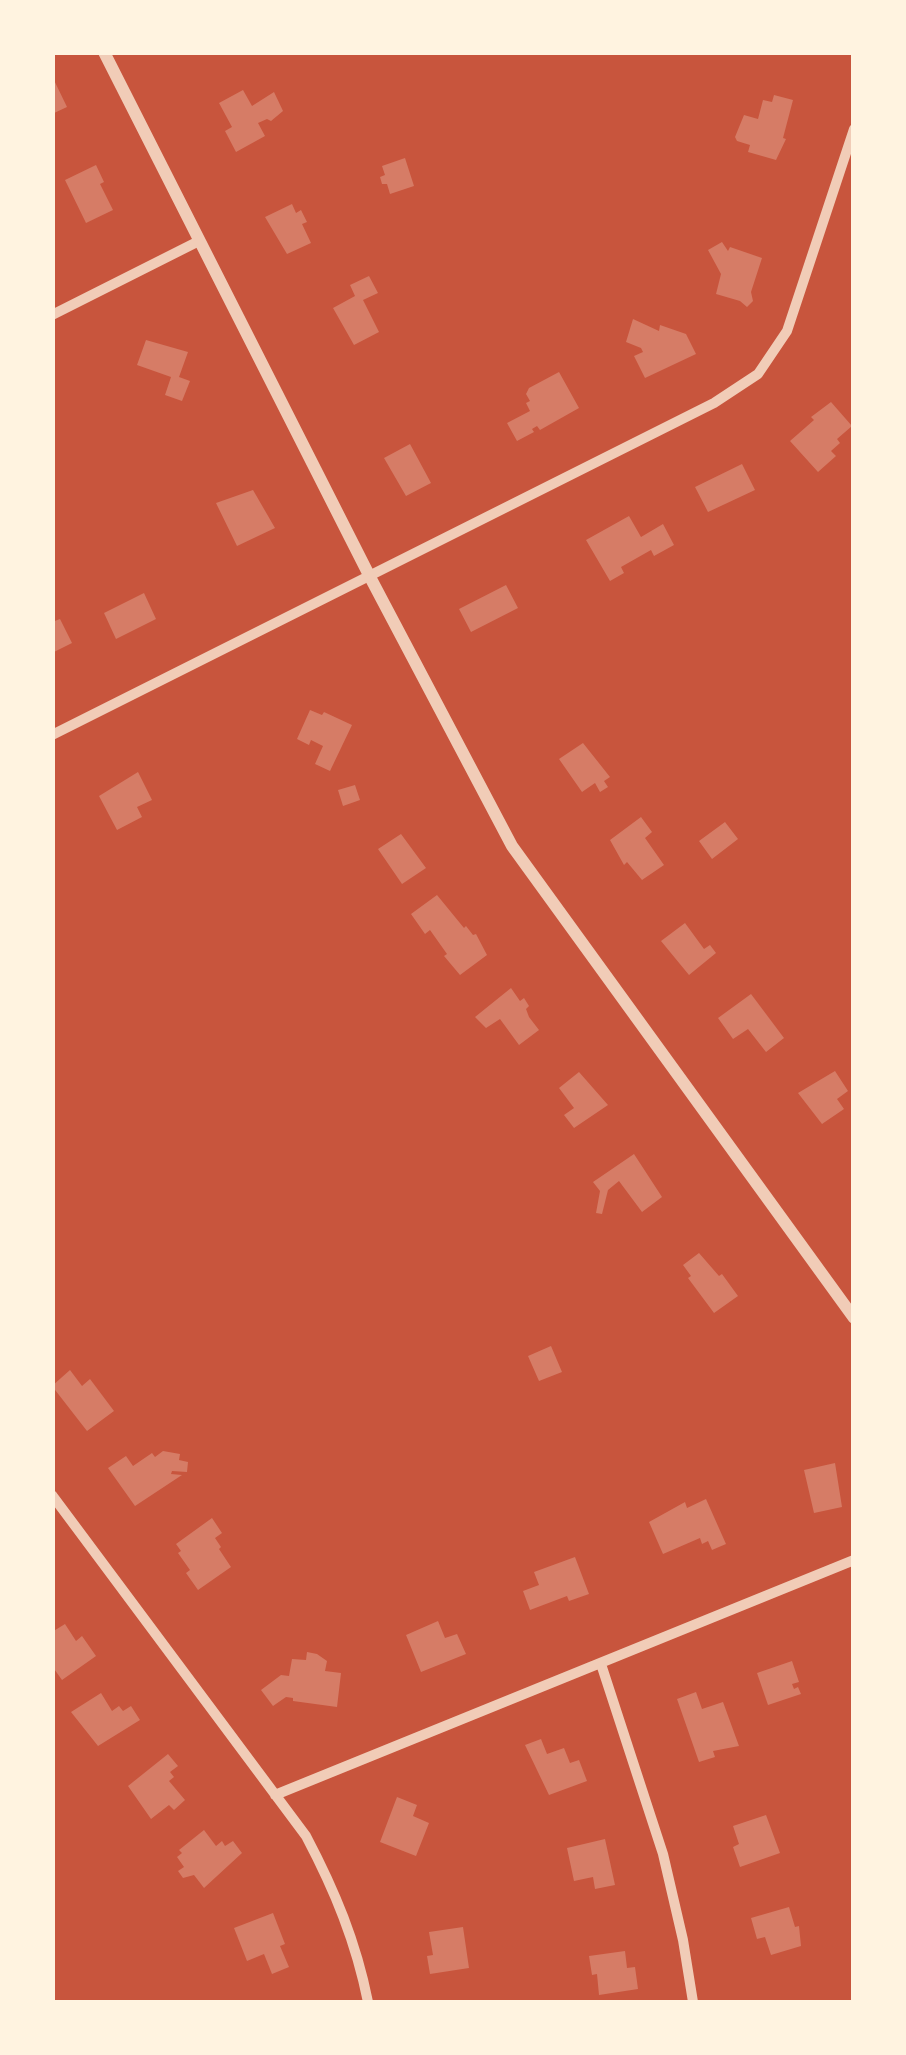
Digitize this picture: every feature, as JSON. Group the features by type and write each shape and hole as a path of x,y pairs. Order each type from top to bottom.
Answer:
{"street":[{"path":"104,52 197,242 512,846 854,1318"},
{"path":"52,734 714,404 758,374 787,331 854,129"},
{"path":"52,316 197,242"},
{"path":"52,1495 306,1836 334,1888 358,1954 368,2002"},
{"path":"275,1795 854,1560"},
{"path":"602,1664 663,1854 694,2002"}],"building":[{"path":"52,76 67,107 52,114"},
{"path":"243,90 252,106 274,92 283,111 271,121 258,123 265,136 236,152 225,131 232,127 219,103"},
{"path":"774,95 793,100 783,138 786,139 776,160 748,152 750,145 735,137 744,115 758,119 763,100 772,102"},
{"path":"405,158 414,186 390,194 380,177 385,175 382,166"},
{"path":"96,165 113,210 86,223 65,180"},
{"path":"292,204 296,213 301,210 307,222 302,224 311,243 287,254 265,217"},
{"path":"722,242 728,251 730,247 762,258 751,292 753,301 747,307 716,294 721,274 708,250"},
{"path":"369,276 378,293 363,300 379,332 354,345 333,308 355,296 350,285"},
{"path":"633,319 659,331 660,325 686,334 696,354 645,378 634,356 643,352 641,348 626,342"},
{"path":"146,340 188,352 179,377 190,381 182,401 165,395 171,377 137,365"},
{"path":"559,372 579,408 540,430 537,426 517,441 507,423 530,411 526,403 530,401 526,394 529,388"},
{"path":"831,402 852,426 837,439 840,443 831,451 836,456 818,472 790,441"},
{"path":"410,444 431,483 406,496 384,458"},
{"path":"742,464 755,490 708,512 695,487"},
{"path":"253,490 275,528 237,546 216,503"},
{"path":"629,516 641,537 663,524 674,545 654,556 651,550 621,567 624,573 610,581 586,540"},
{"path":"506,585 518,608 471,632 459,609"},
{"path":"144,593 156,619 116,639 104,613"},
{"path":"60,619 72,643 52,653 52,622"},
{"path":"310,710 352,725 330,771 315,764 323,746 297,739"},
{"path":"583,743 610,777 604,781 608,787 600,792 595,783 582,792 559,759"},
{"path":"138,772 152,800 137,807 142,817 117,830 99,796"},
{"path":"355,785 360,800 343,806 338,790"},
{"path":"641,817 652,832 645,838 664,865 642,880 627,862 624,865 610,840"},
{"path":"725,822 738,839 712,859 699,841"},
{"path":"401,834 426,868 402,884 378,849"},
{"path":"437,895 464,928 476,934 487,955 460,975 430,930 425,934 411,914"},
{"path":"685,923 704,949 710,945 716,953 689,975 661,941"},
{"path":"511,988 520,1001 524,998 529,1017 539,1030 519,1045 500,1019 486,1028 475,1017"},
{"path":"751,994 784,1038 766,1052 748,1029 733,1039 718,1018"},
{"path":"835,1071 848,1091 837,1099 844,1109 822,1124 798,1093"},
{"path":"579,1072 608,1105 574,1128 564,1115 574,1108 559,1088"},
{"path":"634,1154 662,1197 642,1212 619,1181 608,1190 602,1214 596,1213 600,1191 593,1182"},
{"path":"699,1253 738,1296 714,1313 683,1265"},
{"path":"551,1346 562,1372 539,1381 528,1356"},
{"path":"70,1370 82,1386 90,1379 114,1411 87,1431 52,1386"},
{"path":"163,1451 180,1454 179,1460 188,1462 187,1472 172,1471 171,1474 182,1475 135,1506 108,1468 126,1456 133,1466 152,1453 155,1457"},
{"path":"835,1463 842,1507 814,1513 804,1470"},
{"path":"706,1499 726,1544 712,1550 708,1541 702,1544 700,1538 663,1554 649,1522 685,1502 687,1508"},
{"path":"212,1518 222,1533 215,1538 219,1549 231,1567 198,1590 186,1573 190,1570 176,1544"},
{"path":"575,1557 589,1594 569,1601 567,1596 530,1610 523,1591 539,1585 534,1572"},
{"path":"438,1621 445,1638 457,1634 466,1654 421,1672 406,1635"},
{"path":"65,1624 76,1641 82,1636 96,1656 62,1680 52,1666 52,1632"},
{"path":"307,1652 327,1661 325,1671 341,1673 337,1707 286,1697 273,1706 261,1690 281,1675 289,1676 292,1659 306,1660"},
{"path":"792,1661 799,1682 792,1684 801,1694 768,1705 757,1673"},
{"path":"696,1692 702,1709 723,1702 739,1746 713,1751 715,1757 699,1762 677,1699"},
{"path":"101,1693 112,1711 119,1706 123,1711 131,1706 140,1720 98,1746 71,1712"},
{"path":"541,1739 547,1754 564,1748 570,1763 579,1760 587,1781 549,1795 525,1745"},
{"path":"168,1754 178,1766 170,1772 174,1777 169,1781 185,1800 174,1810 169,1805 151,1819 128,1786"},
{"path":"397,1797 417,1805 413,1816 429,1823 416,1856 380,1842"},
{"path":"766,1815 780,1853 740,1867 733,1847 739,1844 733,1826"},
{"path":"204,1830 216,1846 222,1841 225,1846 233,1841 242,1853 204,1888 194,1875 183,1878 178,1871 184,1867 177,1857 182,1853 179,1850"},
{"path":"605,1839 615,1885 595,1889 593,1877 574,1881 567,1848"},
{"path":"789,1907 795,1927 799,1926 801,1946 771,1955 765,1937 757,1939 751,1918"},
{"path":"273,1913 289,1967 272,1974 264,1954 247,1961 234,1928"},
{"path":"463,1927 469,1968 430,1974 427,1956 433,1955 429,1932"},
{"path":"625,1951 627,1968 635,1967 638,1989 599,1995 597,1974 592,1975 589,1956"}]}
